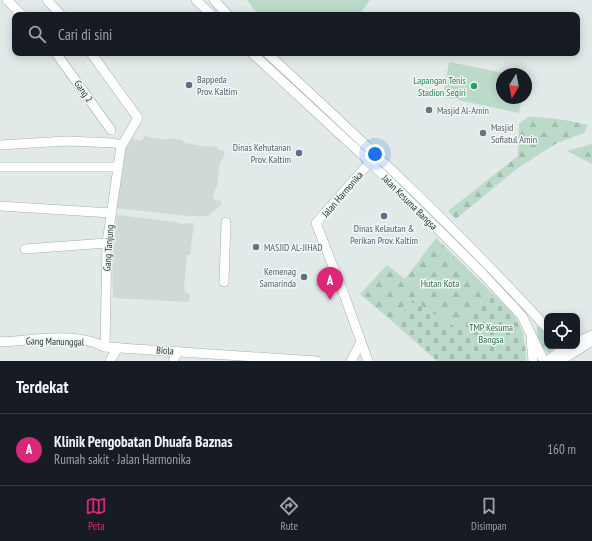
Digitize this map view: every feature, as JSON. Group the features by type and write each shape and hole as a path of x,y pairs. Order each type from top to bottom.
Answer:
{"street":[{"path":"7,0 19,12"},
{"path":"47,0 58,12"},
{"path":"196,0 209,12"},
{"path":"217,2 225,12"},
{"name":"Gang 2","path":"58,56 111,130"},
{"name":"Gang Tanjung","path":"93,56 138,118 121,149 107,243 111,347"},
{"name":"Jalan Kesuma Bangsa","path":"255,56 370,162 443,234 452,234"},
{"path":"259,60 264,56"},
{"name":"Jalan Kesuma Bangsa","path":"270,56 391,170 452,234 543,323"},
{"path":"0,145 81,140 114,143 118,144 121,149"},
{"name":"Jalan Harmonika","path":"368,361 316,223 370,162"},
{"path":"0,167 118,167"},
{"path":"0,206 111,213"},
{"path":"224,282 226,222"},
{"name":"Jalan Kesuma Bangsa","path":"452,234 481,272 519,312 529,328 544,361"},
{"path":"24,249 107,243"},
{"path":"529,328 533,361"},
{"path":"580,339 592,335"},
{"name":"Gang Manunggal","path":"0,341 77,339 111,347"},
{"path":"580,344 592,341"},
{"path":"351,361 361,342"},
{"path":"110,361 111,347"},
{"name":"Biola","path":"111,347 317,361"},
{"path":"548,361 566,349"},
{"path":"560,361 566,349"},
{"path":"172,361 178,351"}],"shaded area":[{"path":"144,136 168,140 168,138 182,140 184,143 218,147 217,149 224,151 224,156 220,163 217,186 213,195 214,199 217,201 219,200 222,203 221,205 208,216 189,216 115,208 126,145 130,137 139,141 143,140"},
{"path":"117,215 176,222 180,224 194,223 190,255 187,255 184,288 185,292 190,294 189,302 113,298 112,258"}],"green space":[{"path":"247,0 370,0 361,12 256,12"},
{"name":"Lapangan Tenis Stadion Segiri","path":"449,62 496,71 496,104 521,104 519,113 443,97"},
{"path":"528,117 558,119 588,125 584,133 557,143 515,170 456,219 448,211 518,156 519,124"},
{"path":"592,144 592,164 567,151"},
{"name":"Hutan Kota","path":"436,238 491,292 457,328 428,311 414,299 394,323 360,294 387,265 405,279"},
{"name":"TMP Kesuma Bangsa","path":"491,292 513,314 519,324 525,342 526,361 437,361 394,323 414,299 428,311 457,328"},
{"path":"541,325 544,328 544,348 538,338 537,327"},
{"path":"545,349 555,349 549,353"}],"place":[{"name":"Bappeda Prov. Kaltim","path":"189,85"},
{"name":"Lapangan Tenis Stadion Segiri","path":"474,86"},
{"name":"Masjid Al-Amin","path":"429,110"},
{"name":"Masjid Sofiatul Amin","path":"483,133"},
{"name":"Dinas Kehutanan Prov. Kaltim","path":"299,153"},
{"name":"Dinas Kelautan & Perikan Prov. Kaltim","path":"384,216"},
{"name":"MASJID AL-JIHAD","path":"256,247"},
{"name":"Kemenag Samarinda","path":"304,277"},
{"name":"Klinik Pengobatan Dhuafa Baznas","path":"330,300"}]}
